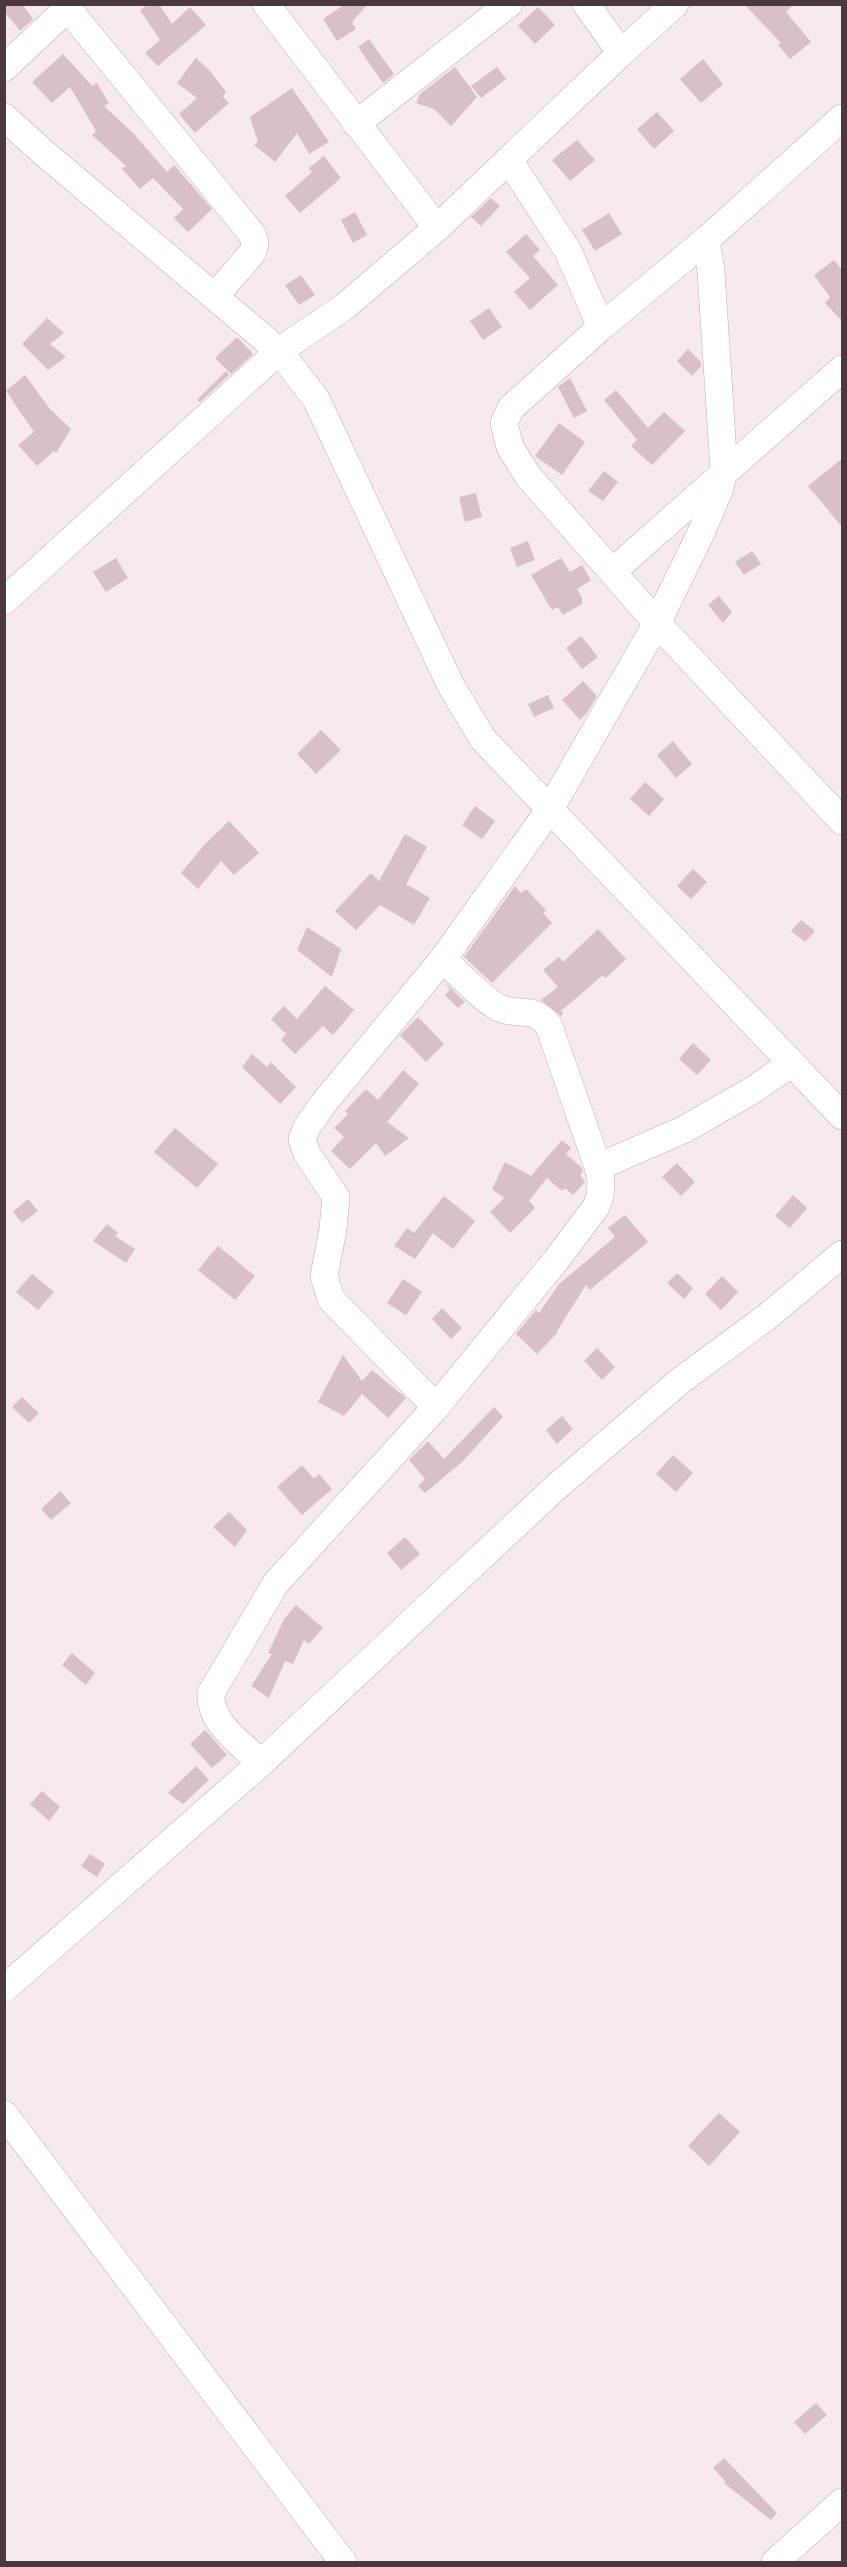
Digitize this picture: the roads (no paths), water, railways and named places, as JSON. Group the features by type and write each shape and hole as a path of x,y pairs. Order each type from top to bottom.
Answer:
{"street":[{"path":"266,4 437,228"},
{"path":"356,124 509,4"},
{"path":"586,4 621,53"},
{"path":"4,601 279,351 344,307 437,228 675,4"},
{"path":"4,68 66,7 252,234 255,243 253,252 215,296"},
{"path":"4,117 279,351 316,399 451,686 483,739 843,1116"},
{"path":"843,118 706,240 601,327 511,408 504,423 510,447 528,476 657,623 843,821"},
{"path":"509,160 568,251 601,327"},
{"path":"436,1407 331,1299 324,1276 333,1229 336,1197 308,1154 302,1140 307,1127 323,1104 443,959 550,809 657,623 701,533 720,488 724,471 711,272 706,240"},
{"path":"613,571 724,471 843,369"},
{"path":"261,1763 215,1718 210,1705 211,1693 276,1583 436,1407 558,1259 596,1207 600,1196 601,1181 598,1167 549,1026 542,1017 529,1011 502,1009 443,959"},
{"path":"598,1167 685,1129 753,1090 792,1063"},
{"path":"4,1989 261,1763 555,1488 680,1381 768,1316 843,1254"},
{"path":"4,2114 343,2562"},
{"path":"775,2562 843,2502"}]}
